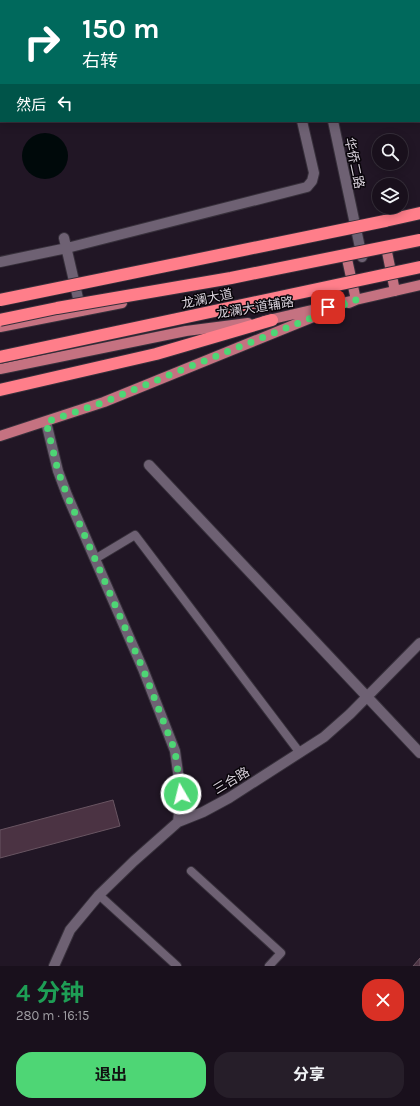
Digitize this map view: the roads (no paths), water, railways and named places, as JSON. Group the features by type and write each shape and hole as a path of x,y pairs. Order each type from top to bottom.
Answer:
{"highway":[{"path":"0,300 420,213"},
{"name":"龙澜大道","path":"0,320 57,308 231,278 420,240"},
{"name":"龙澜大道","path":"0,357 420,267"},
{"path":"0,390 156,354 272,320"}],"main road":[{"path":"0,327 387,252 420,244"},
{"path":"387,252 395,291"},
{"path":"0,436 104,402 356,300 347,259"},
{"name":"龙澜大道辅路","path":"0,370 186,331 272,320 420,285"}],"street":[{"path":"0,262 66,243 307,187 312,181 314,173 302,122"},
{"name":"华侨二路","path":"333,122 362,256"},
{"path":"66,243 81,311"},
{"path":"46,422 58,471 67,495 143,669 175,751 181,794 178,822"},
{"path":"149,466 420,753"},
{"name":"三合路","path":"54,966 70,930 99,894 178,822 203,812 229,798 324,737 420,643"}],"lane":[{"path":"95,559 135,535 300,753"},
{"path":"191,871 281,953 269,966"},
{"path":"99,894 177,966"}]}
